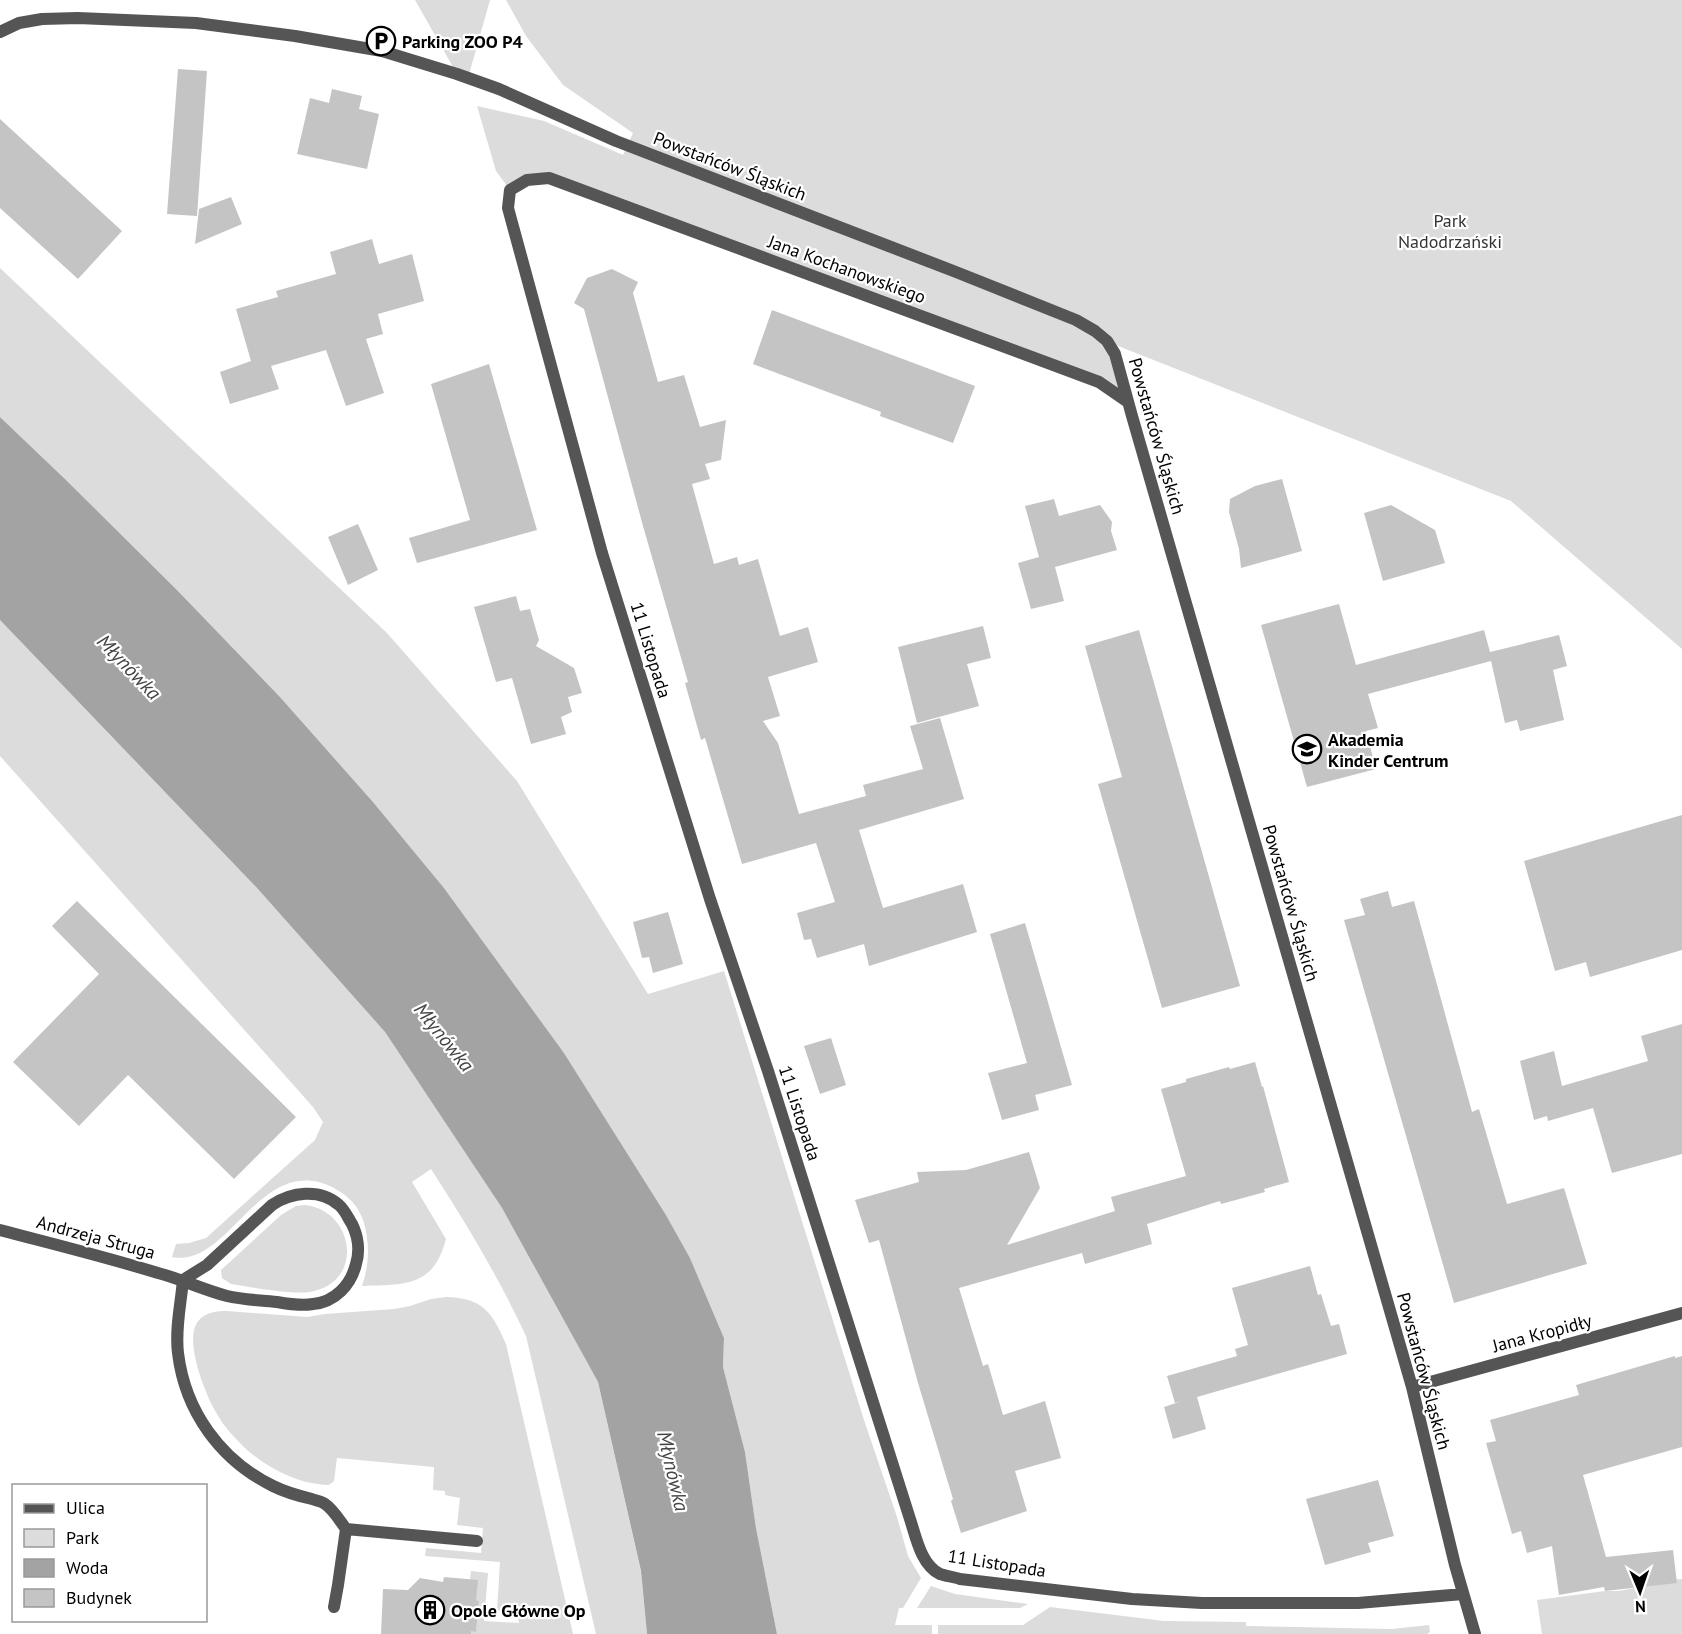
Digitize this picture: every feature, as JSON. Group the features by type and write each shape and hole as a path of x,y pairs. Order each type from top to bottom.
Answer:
{"street":[{"name":"Powstańców Śląskich","path":"0,32 19,23 42,19 78,18 196,23 295,36 382,51 435,66 500,89 616,141 1076,320 1107,341 1115,354 1412,1387 1475,1634"},
{"name":"Jana Kochanowskiego","path":"549,178 1099,382 1128,402"},
{"name":"11 Listopada","path":"549,178 527,180 510,190 508,208 602,554 710,899 768,1071 910,1519 929,1566 939,1574 960,1579 1132,1599 1191,1602 1358,1603 1463,1594"},
{"name":"Andrzeja Struga","path":"0,1230 183,1280 228,1296 299,1305 328,1300 348,1284 358,1258 355,1230 339,1205 325,1197 310,1194 288,1196 272,1205 207,1265 183,1280"},
{"path":"183,1280 177,1352 186,1389 203,1426 227,1454 242,1467 273,1486 325,1503 346,1529 477,1541"},
{"name":"Jana Kropidły","path":"1412,1387 1682,1313"},
{"path":"334,1607 346,1529"}],"green space":[{"path":"415,0 490,0 468,78 457,74"},
{"name":"Park Nadodrzański","path":"506,0 1682,0 1682,649 1511,501 1108,342 1128,402 1099,382 549,178 510,190 496,171 477,106 544,121 623,155 633,133 563,85 526,36"},
{"path":"0,268 387,633 517,781 648,994 724,971 908,1556 921,1578 903,1608 899,1608 895,1625 932,1625 932,1634 777,1634 756,1528 745,1452 723,1367 724,1338 690,1258 666,1215 564,1053 444,888 373,802 280,697 176,589 0,417"},
{"path":"0,620 257,888 385,1032 502,1208 598,1382 641,1572 647,1634 596,1634 526,1336 482,1251 431,1169 412,1182 446,1239 433,1267 425,1275 415,1280 391,1285 362,1286 368,1247 364,1223 359,1211 348,1197 338,1190 307,1180 285,1185 265,1197 211,1246 192,1256 172,1257 176,1244 206,1238 315,1140 323,1122 313,1107 0,756"},
{"path":"305,1205 321,1210 334,1219 347,1245 346,1260 341,1273 330,1284 314,1291 297,1292 231,1284 222,1278 221,1270 281,1215 296,1206"},
{"path":"446,1297 469,1300 485,1309 496,1323 506,1344 573,1634 471,1634 471,1631 476,1631 479,1601 476,1600 470,1579 471,1571 488,1573 484,1621 519,1623 517,1612 497,1611 500,1562 425,1556 426,1548 481,1553 483,1528 457,1525 460,1498 445,1495 445,1491 433,1490 434,1467 337,1458 334,1481 329,1485 292,1478 258,1459 230,1433 213,1406 199,1372 193,1336 200,1319 212,1313 226,1311 307,1317 394,1309"},
{"path":"1682,1579 1682,1634 1542,1634 1537,1600 1618,1591 1641,1587 1641,1582"},
{"path":"931,1586 955,1594 1028,1604 1020,1608 917,1608"},
{"path":"1050,1607 1164,1621 1246,1622 1246,1626 1392,1629 1429,1625 1430,1632 1427,1634 938,1634 938,1625 1023,1625"}],"water":[{"name":"Młynówka","path":"0,417 176,589 280,697 373,802 444,888 564,1053 666,1215 690,1258 724,1338 723,1367 745,1452 756,1528 777,1634 647,1634 641,1571 598,1382 502,1208 385,1032 257,888 0,620"}],"building":[{"path":"178,69 207,71 197,216 167,214"},
{"path":"332,89 362,96 359,109 379,114 367,169 297,154 310,98 329,103"},
{"path":"0,119 122,231 78,279 0,208"},
{"path":"231,197 242,224 195,244 199,209"},
{"path":"372,239 379,264 412,254 424,301 378,314 383,334 366,339 384,393 346,406 326,350 271,366 279,389 230,404 220,372 251,361 236,309 278,297 276,291 336,274 330,252"},
{"path":"612,269 638,282 633,293 658,382 684,375 700,427 726,420 721,460 705,464 710,479 692,484 714,564 737,557 739,565 758,559 780,636 808,627 818,662 768,677 780,716 763,721 778,743 799,814 866,796 863,785 923,769 910,726 940,718 964,799 859,830 883,908 963,884 977,932 869,966 864,944 817,958 811,939 804,940 797,913 835,902 816,843 742,864 705,738 701,740 685,683 688,682 584,309 574,303 587,278"},
{"path":"772,310 975,386 953,443 880,416 881,412 753,364"},
{"path":"489,364 537,530 417,563 409,538 470,520 431,384"},
{"path":"1282,479 1302,551 1241,568 1239,549 1229,512 1230,499 1255,486"},
{"path":"1054,499 1059,516 1100,505 1112,522 1111,531 1117,550 1055,567 1064,601 1031,609 1018,563 1039,557 1025,506"},
{"path":"1391,505 1435,530 1445,563 1383,581 1364,513"},
{"path":"358,524 378,570 348,585 328,537"},
{"path":"516,596 520,611 530,609 539,640 536,646 574,668 582,693 568,697 572,712 561,717 566,734 531,744 512,678 496,682 474,607"},
{"path":"1339,604 1356,665 1484,630 1490,652 1559,635 1567,666 1553,670 1564,720 1520,731 1517,720 1505,723 1491,661 1368,694 1378,728 1366,731 1376,769 1307,787 1261,625"},
{"path":"983,626 991,658 967,664 979,706 917,723 898,647"},
{"path":"1139,630 1240,986 1162,1008 1098,784 1122,777 1085,646"},
{"path":"1682,815 1682,950 1590,977 1586,962 1555,971 1524,861"},
{"path":"1388,891 1392,907 1414,901 1472,1112 1479,1109 1507,1204 1564,1188 1587,1264 1454,1303 1344,920 1365,915 1360,899"},
{"path":"77,901 296,1117 234,1179 128,1075 79,1126 13,1062 99,974 52,926"},
{"path":"668,912 683,964 653,973 649,957 642,958 633,922"},
{"path":"1025,923 1072,1085 1035,1095 1039,1110 1002,1120 988,1073 1027,1063 990,934"},
{"path":"1682,1024 1682,1154 1612,1173 1593,1108 1548,1121 1547,1116 1534,1120 1520,1061 1554,1051 1562,1086 1648,1061 1641,1036"},
{"path":"831,1038 846,1085 820,1094 804,1046"},
{"path":"1255,1062 1289,1182 1264,1189 1265,1192 1221,1204 1220,1201 1147,1224 1152,1244 1085,1264 1082,1253 959,1288 983,1366 988,1364 1003,1415 1045,1401 1061,1458 1015,1471 1027,1511 961,1533 879,1240 869,1243 855,1200 919,1182 917,1172 966,1170 1029,1152 1040,1188 1007,1245 1115,1211 1111,1197 1186,1176 1161,1089 1186,1082 1186,1079"},
{"path":"1310,1266 1318,1295 1321,1294 1331,1326 1339,1324 1347,1354 1197,1397 1206,1429 1173,1439 1164,1407 1182,1401 1175,1403 1167,1376 1237,1356 1235,1349 1248,1345 1232,1288"},
{"path":"1675,1356 1675,1358 1682,1356 1682,1447 1583,1475 1606,1557 1673,1550 1677,1583 1605,1591 1604,1587 1559,1595 1552,1546 1527,1553 1521,1531 1512,1534 1486,1443 1496,1441 1490,1420 1579,1395 1576,1385"},
{"path":"1378,1480 1394,1536 1368,1543 1371,1552 1325,1565 1306,1499"},
{"name":"Opole Główne Op","path":"444,1577 478,1580 476,1600 479,1601 476,1632 471,1631 471,1634 381,1634 383,1589 408,1590 420,1578 443,1582"}],"place":[{"name":"Parking ZOO P4","path":"381,41"},
{"name":"Akademia Kinder Centrum","path":"1307,749"},
{"name":"Opole Główne Op","path":"430,1610"}]}
